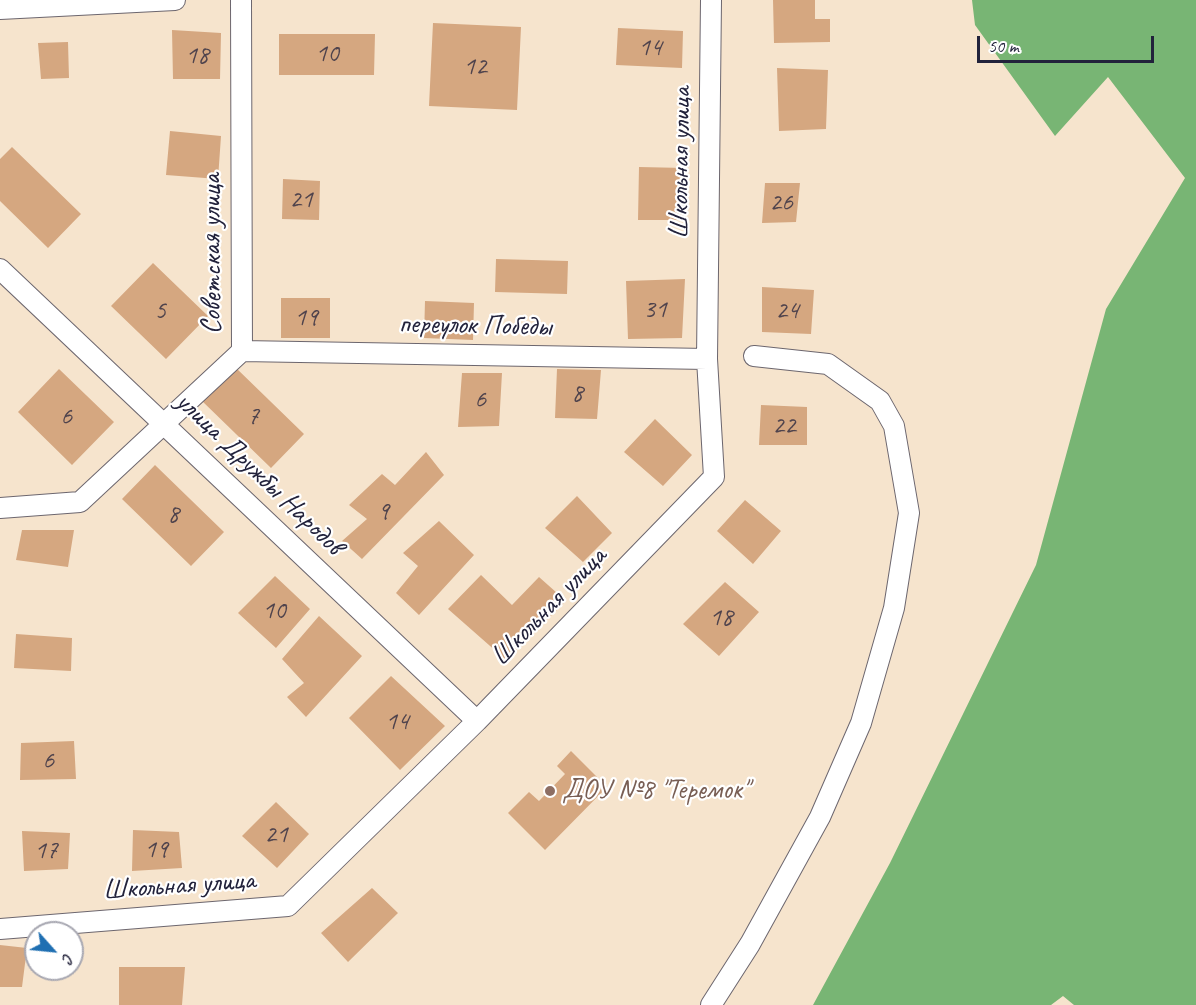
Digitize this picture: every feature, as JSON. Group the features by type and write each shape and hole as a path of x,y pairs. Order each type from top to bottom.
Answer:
{"street":[{"path":"0,9 175,0"},
{"name":"Советская улица","path":"0,508 80,501 242,351 241,0"},
{"name":"Школьная улица","path":"0,929 288,906 477,721 714,477 707,359 711,0"},
{"name":"улица Дружбы Народов","path":"0,269 165,422 174,435 477,721"},
{"name":"переулок Победы","path":"242,351 707,359"},
{"path":"711,1005 750,944 820,817 861,723 894,608 909,513 894,426 880,401 828,364 754,356"}],"green space":[{"path":"972,0 1196,0 1196,1005 1074,1005 1063,996 1051,1005 813,1005 890,863 1036,565 1106,309 1185,178 1108,77 1055,136 975,25"}],"building":[{"path":"773,0 815,0 815,19 830,19 830,42 774,43"},
{"path":"433,23 521,27 517,110 429,106"},
{"path":"618,28 683,31 682,68 616,65"},
{"path":"172,30 221,33 220,79 173,79"},
{"path":"279,34 375,34 374,75 279,75"},
{"path":"68,42 69,78 41,79 38,43"},
{"path":"777,68 828,70 826,129 779,131"},
{"path":"170,131 221,136 218,179 166,175"},
{"path":"12,147 81,214 48,248 0,201 0,159"},
{"path":"639,167 685,168 684,220 638,220"},
{"path":"283,179 320,181 319,220 282,219"},
{"path":"765,183 800,183 796,222 762,223"},
{"path":"496,259 568,261 567,294 495,292"},
{"path":"153,263 208,316 166,359 111,306"},
{"path":"685,279 682,338 628,339 626,281"},
{"path":"762,287 814,290 811,334 762,332"},
{"path":"281,298 330,298 330,338 281,338"},
{"path":"425,301 474,303 473,340 424,338"},
{"path":"234,366 304,434 271,468 201,400"},
{"path":"59,369 114,422 72,465 18,412"},
{"path":"557,369 601,370 597,419 555,418"},
{"path":"462,373 502,373 499,426 458,427"},
{"path":"761,405 807,407 807,445 759,445"},
{"path":"655,419 692,455 663,486 624,452"},
{"path":"426,452 444,475 362,559 342,541 367,519 349,505 382,474 395,485"},
{"path":"155,465 224,532 191,566 122,499"},
{"path":"577,496 612,533 583,562 545,528"},
{"path":"745,500 781,531 753,564 717,531"},
{"path":"439,521 474,555 419,615 396,593 418,566 403,553"},
{"path":"22,530 74,530 68,567 16,560"},
{"path":"481,575 512,605 539,577 566,601 506,660 448,609"},
{"path":"275,576 310,609 276,648 238,613"},
{"path":"725,582 759,612 719,656 683,624"},
{"path":"319,616 362,656 306,717 287,697 304,683 282,659"},
{"path":"16,634 72,638 71,671 14,668"},
{"path":"391,676 445,726 400,770 349,718"},
{"path":"74,741 76,779 20,780 21,743"},
{"path":"571,751 607,787 545,850 508,813 529,792 539,801 565,774 557,766"},
{"path":"276,802 309,834 277,868 242,836"},
{"path":"133,830 179,832 182,868 132,871"},
{"path":"22,831 70,833 68,869 24,871"},
{"path":"372,888 398,913 348,962 321,933"},
{"path":"0,945 24,948 22,987 0,987"},
{"path":"119,967 185,967 182,1005 119,1005"}],"place":[{"name":"ДОУ №8 \"Теремок\"","path":"550,791"}]}
